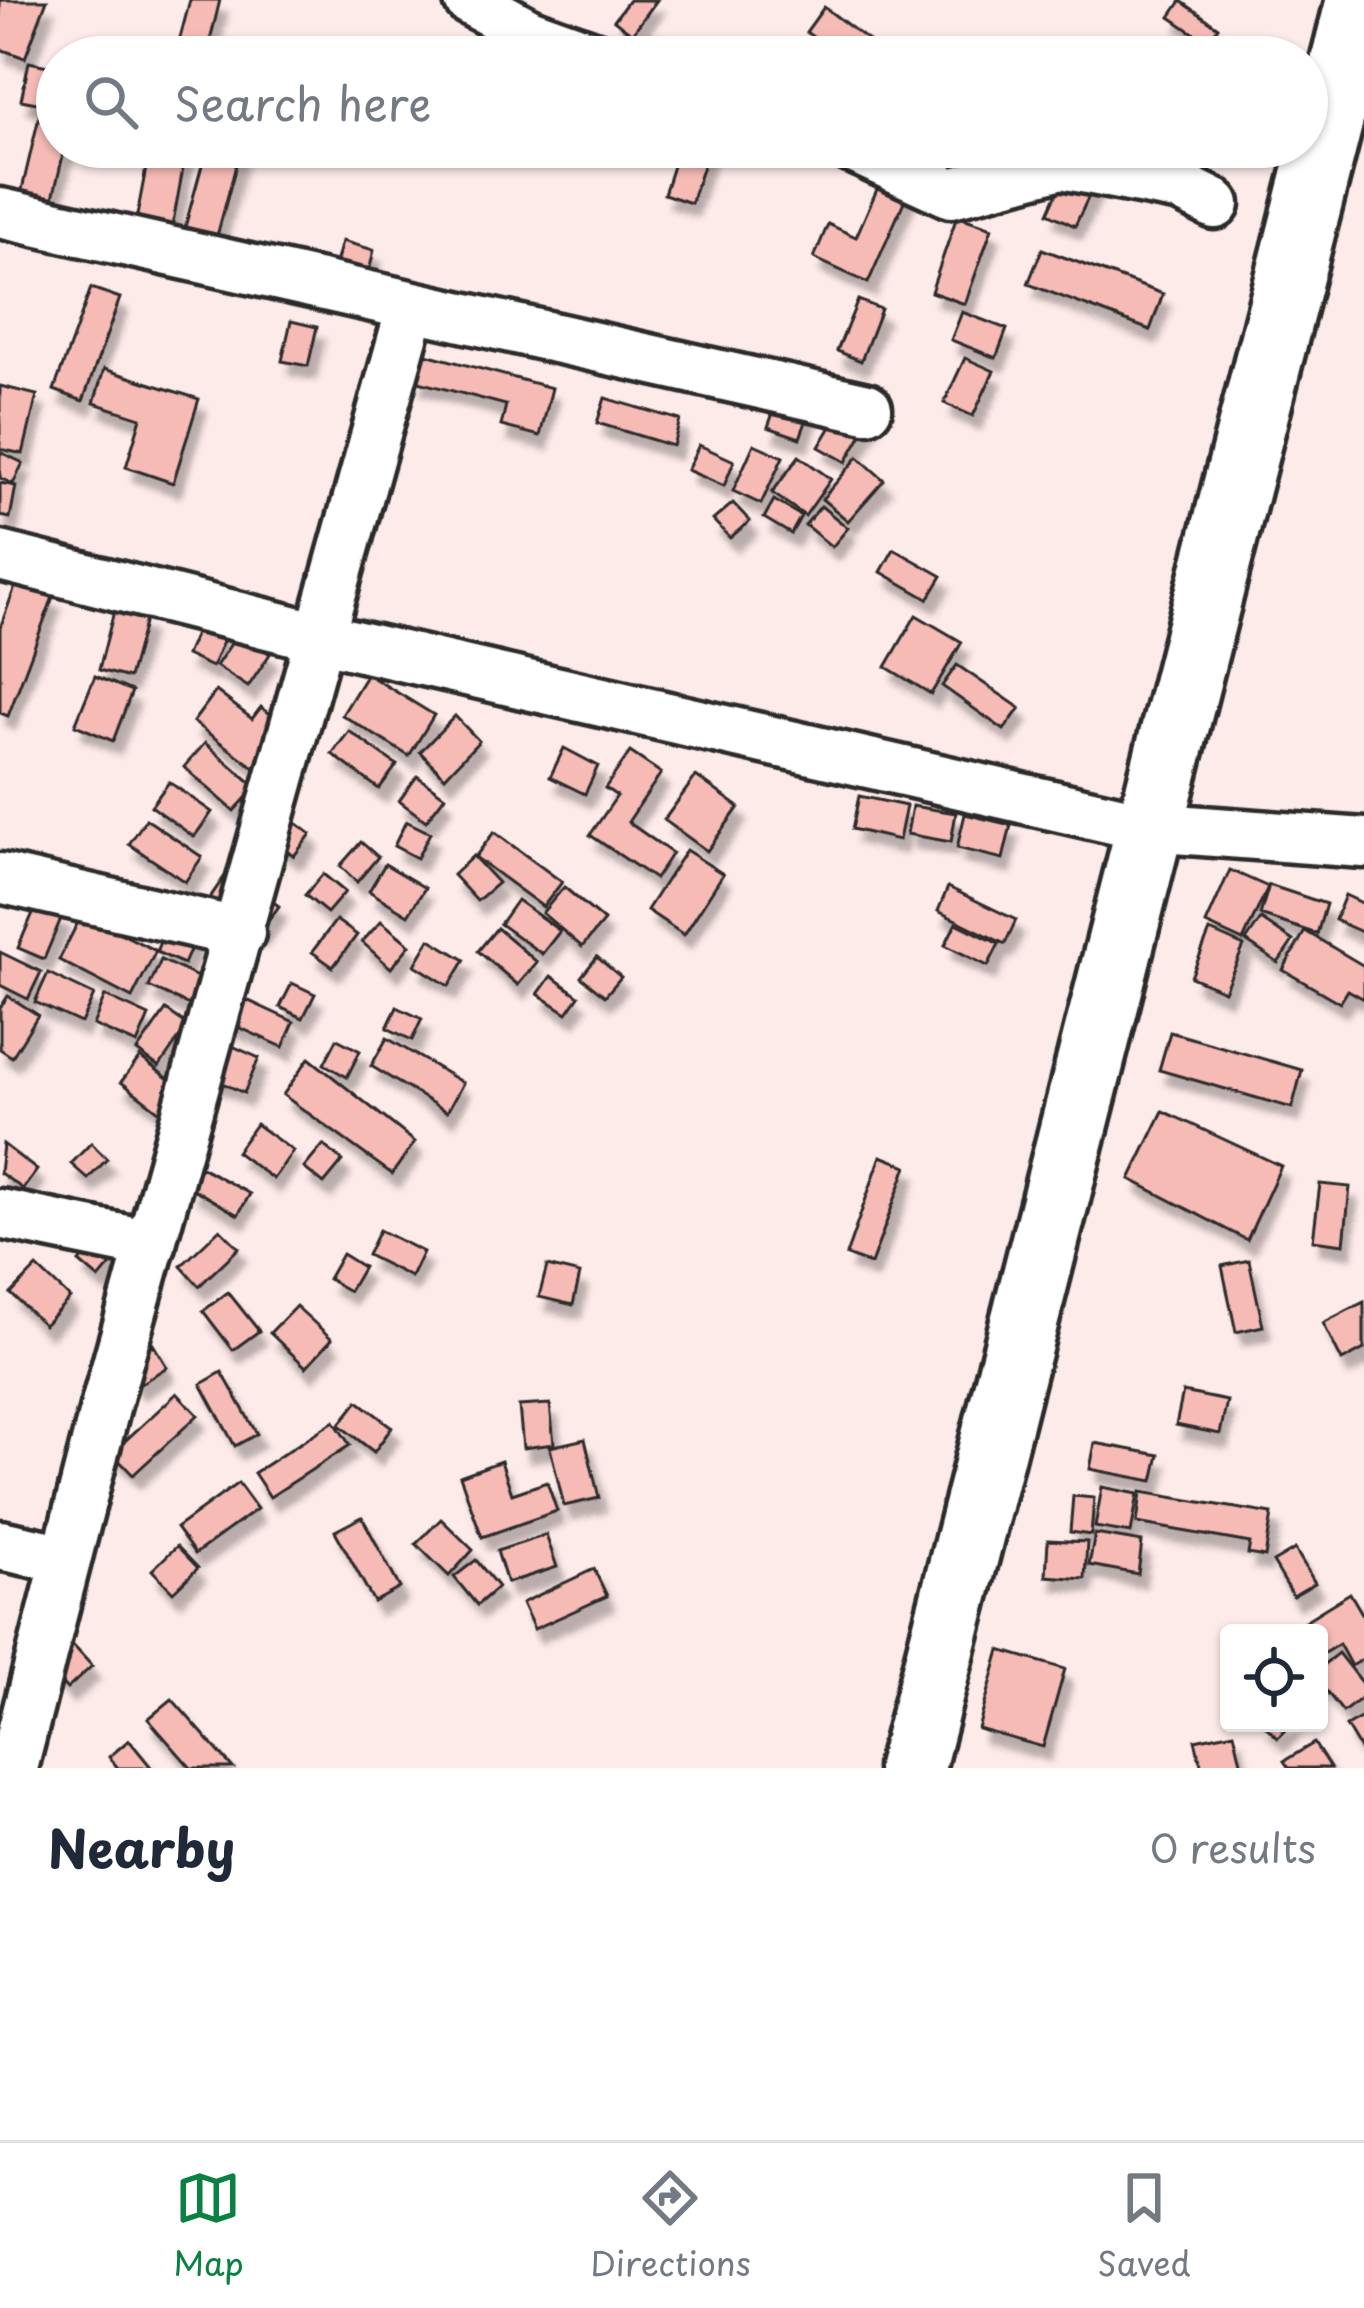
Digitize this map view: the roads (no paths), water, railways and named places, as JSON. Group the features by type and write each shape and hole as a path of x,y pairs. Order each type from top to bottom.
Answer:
{"main road":[{"path":"1328,125 1360,0"},
{"path":"910,1768 1317,168"}],"street":[{"path":"469,0 537,36"},
{"path":"896,168 951,193 1046,168"},
{"path":"1081,168 1181,188 1215,204"},
{"path":"0,213 867,408"},
{"path":"13,1768 151,1245 411,308"},
{"path":"0,556 323,638 1148,827 1364,843"},
{"path":"0,878 240,933"},
{"path":"0,1214 151,1245"},
{"path":"0,1545 66,1559"}]}
